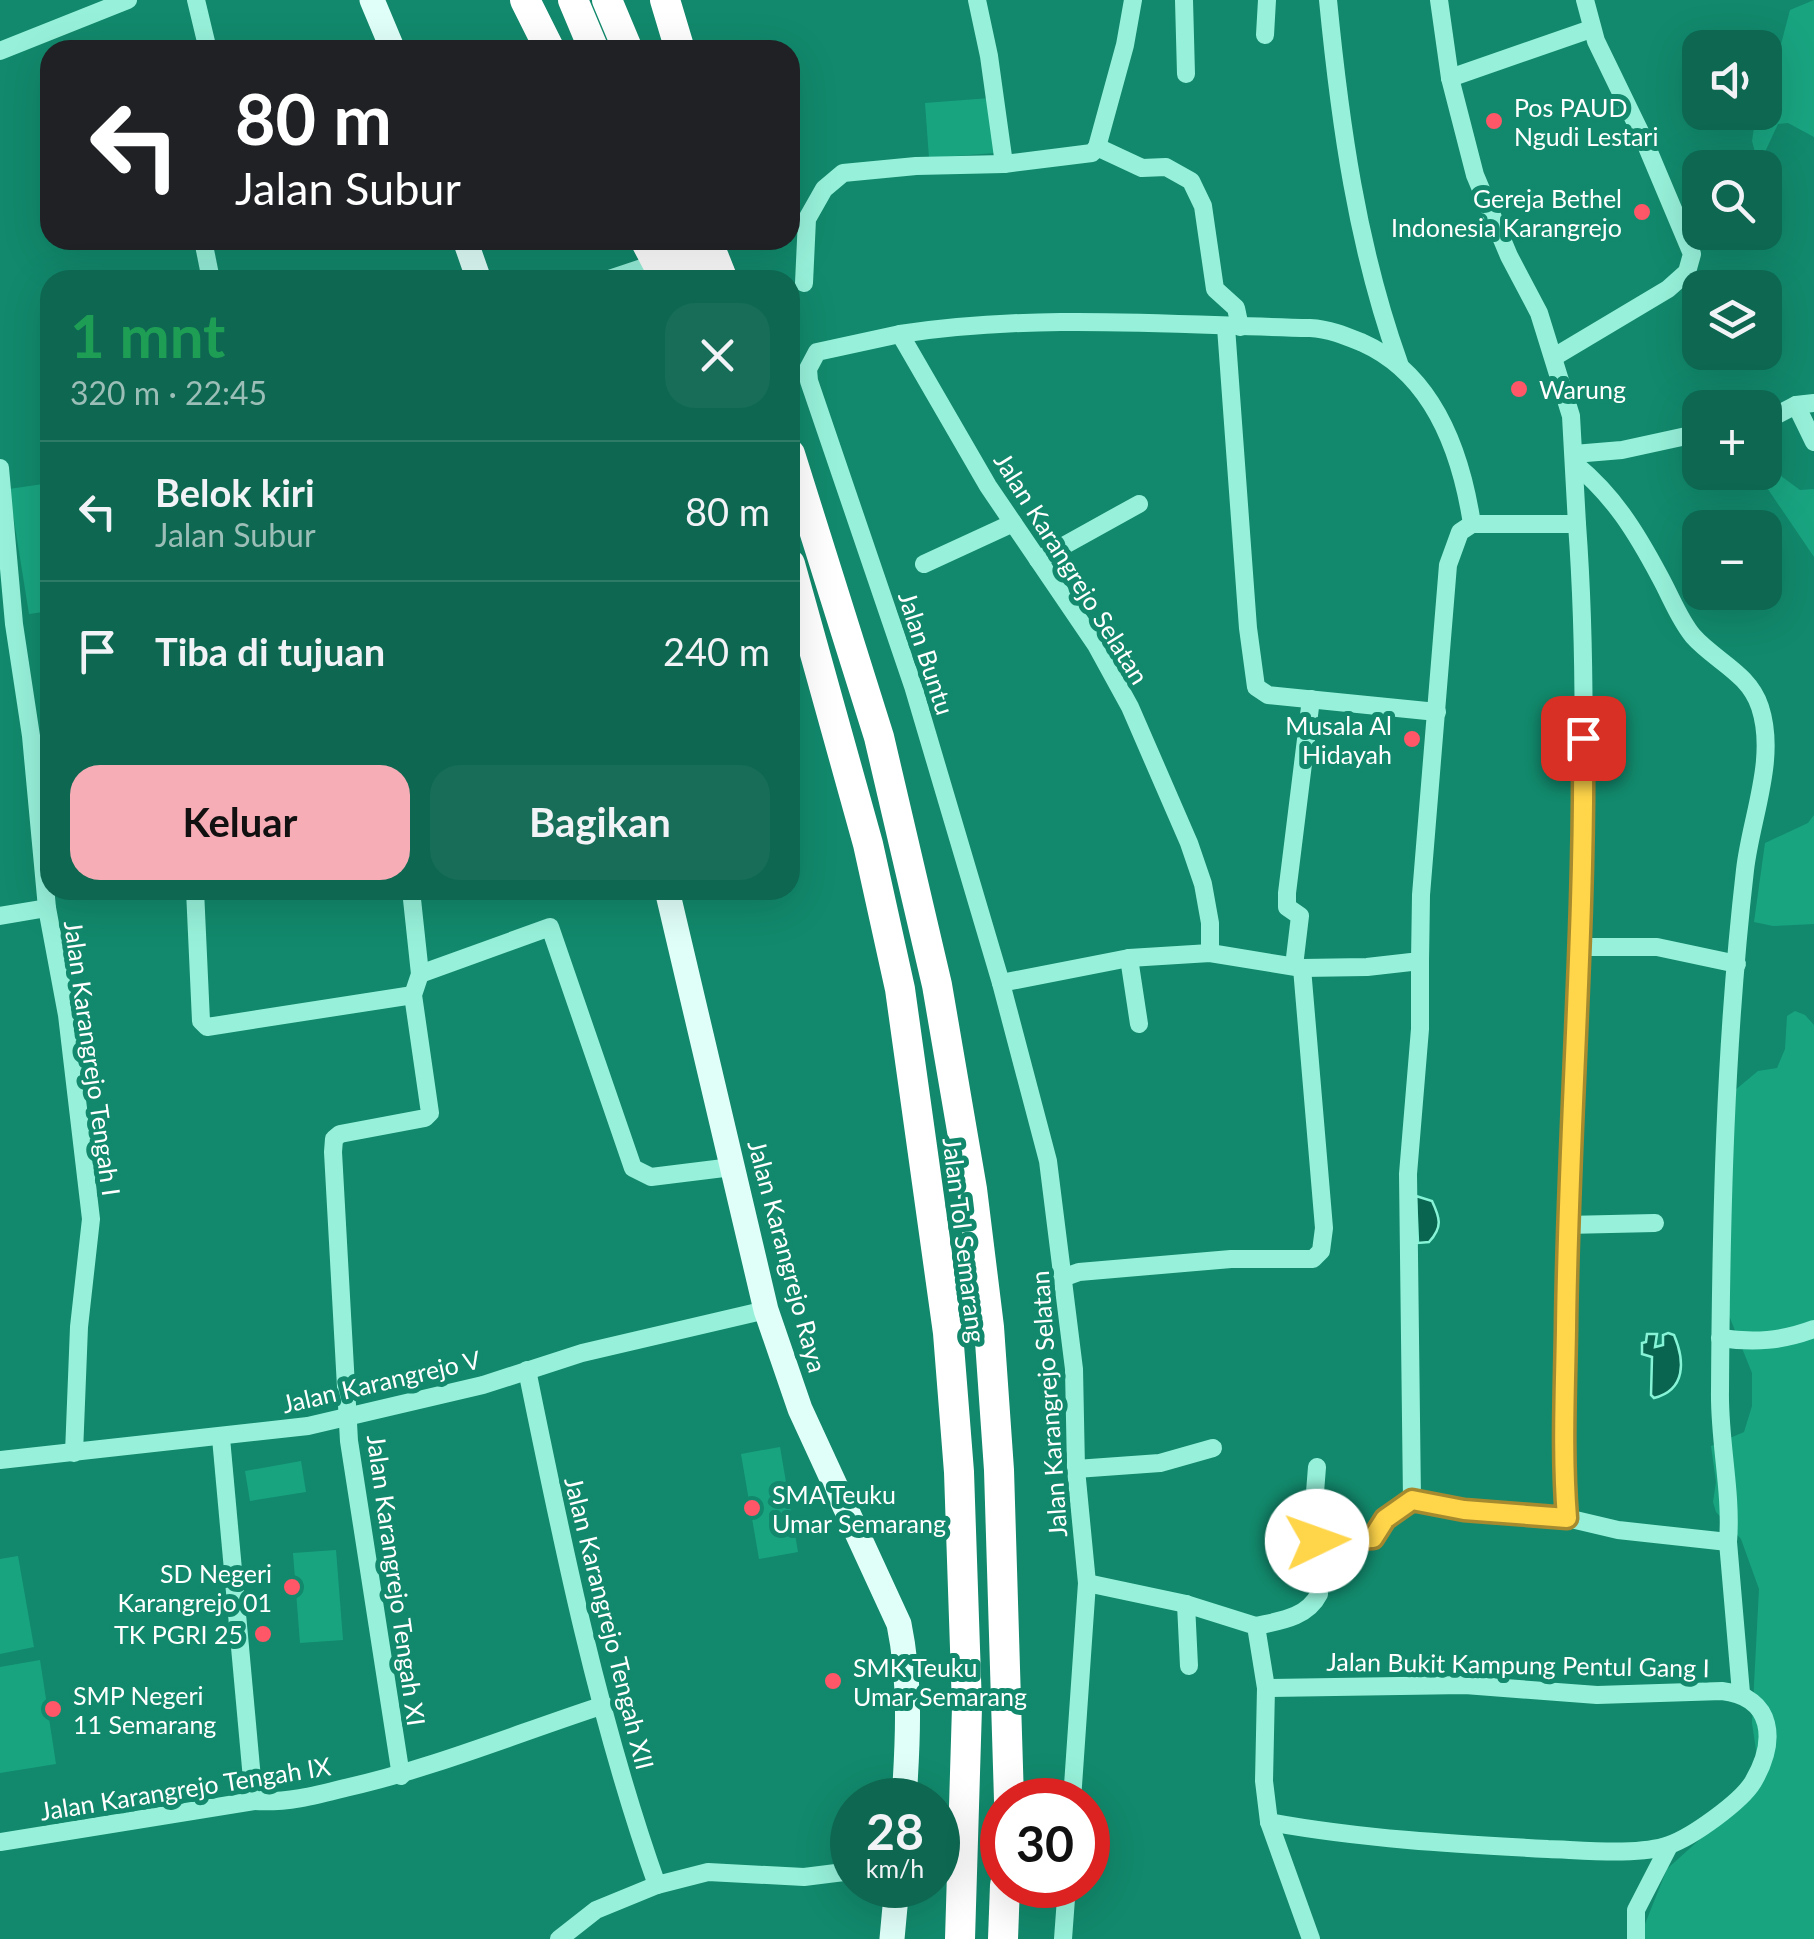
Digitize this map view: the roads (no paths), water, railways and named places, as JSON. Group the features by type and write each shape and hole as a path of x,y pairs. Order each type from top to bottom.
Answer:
{"highway":[{"path":"525,0 545,40"},
{"path":"572,0 590,40"},
{"path":"607,0 624,40"},
{"path":"664,0 677,40"},
{"name":"Jalan Tol Semarang","path":"800,486 878,737 937,985 972,1189 989,1327 1000,1470 1008,1778"},
{"name":"Jalan Tol Semarang","path":"800,600 868,844 900,989 948,1333 960,1472 966,1707 960,1939"},
{"path":"1002,1939 1004,1908"}],"main road":[{"path":"372,0 388,40"},
{"name":"Jalan Karangrejo Raya","path":"669,900 766,1310 794,1395 898,1624 908,1696 905,1778"},
{"path":"892,1939 895,1908"}],"street":[{"path":"0,51 128,0"},
{"path":"196,0 206,40"},
{"path":"977,0 990,56 1004,164"},
{"path":"800,218 842,173 1085,156 1097,147 1121,62 1133,0"},
{"path":"1184,0 1186,74"},
{"path":"1265,35 1267,0"},
{"path":"1328,0 1335,90 1345,148 1382,317 1398,363"},
{"path":"1439,0 1450,78 1475,175 1539,313 1571,416 1583,619 1584,806 1566,1225 1567,1518"},
{"path":"1554,357 1668,289 1686,272 1692,254 1591,29 1585,0"},
{"path":"1450,78 1591,29"},
{"path":"1097,147 1142,168 1166,167 1191,181 1202,206 1215,289 1236,308 1233,327 1254,683 1262,694 1437,712"},
{"path":"800,232 804,283"},
{"path":"638,270 693,250"},
{"path":"900,334 988,322 1322,328 1398,363 1426,393 1442,420 1462,473 1472,524"},
{"name":"Jalan Buntu","path":"900,334 826,348 811,360 810,381 913,686 1001,983"},
{"name":"Jalan Karangrejo Selatan","path":"900,334 988,486 1105,659 1189,843 1208,904 1210,953"},
{"path":"1805,404 1814,442"},
{"path":"1574,458 1682,437"},
{"path":"1574,458 1606,490 1647,552 1692,635 1742,678 1760,707 1768,750 1748,842 1724,1132 1720,1429 1741,1693"},
{"name":"Jalan Karangrejo Tengah I","path":"0,468 14,624 40,819"},
{"path":"1038,560 1138,504"},
{"path":"924,564 1013,522"},
{"path":"1412,1500 1408,1174 1420,1029 1422,894 1448,565 1460,532 1472,524 1577,524"},
{"path":"1065,1276 1231,1259 1312,1259 1321,1251 1324,1228 1320,1170 1298,967 1300,916 1288,907 1287,893 1312,700"},
{"name":"Jalan Karangrejo Tengah I","path":"47,900 67,1015 91,1218 79,1327 74,1453"},
{"path":"195,900 200,1021 214,1028 413,996 420,974 412,900"},
{"path":"0,916 47,908"},
{"path":"420,974 550,927 633,1168 651,1176 732,1168"},
{"path":"1579,947 1657,947 1737,964"},
{"path":"1001,983 1129,958 1210,953 1298,967 1367,967 1420,961"},
{"path":"1129,958 1139,1024"},
{"name":"Jalan Karangrejo Selatan","path":"1001,983 1048,1162 1074,1368 1076,1469 1087,1582 1074,1778"},
{"name":"Jalan Karangrejo Tengah XI","path":"401,1776 348,1441 334,1139 340,1134 429,1116 413,996"},
{"path":"1566,1225 1655,1223"},
{"name":"Jalan Karangrejo V","path":"0,1460 220,1438 348,1418 483,1386 582,1352 766,1310"},
{"path":"1720,1338 1760,1342 1814,1329"},
{"name":"Jalan Karangrejo Tengah XII","path":"527,1370 566,1561 621,1776 657,1885"},
{"path":"220,1438 254,1801"},
{"path":"1076,1469 1160,1463 1213,1448"},
{"path":"1087,1582 1186,1604 1256,1626 1284,1620 1314,1606 1319,1594 1314,1505 1317,1468"},
{"path":"1317,1541 1373,1538 1385,1519 1412,1500 1464,1510 1567,1518 1618,1530 1728,1542"},
{"path":"1186,1604 1189,1666"},
{"path":"1256,1626 1266,1688 1264,1781 1268,1822 1311,1939"},
{"name":"Jalan Bukit Kampung Pentul Gang I","path":"1266,1688 1465,1685 1578,1694 1741,1693 1758,1704 1766,1722 1768,1739 1752,1784 1736,1802 1669,1846"},
{"name":"Jalan Karangrejo Tengah IX","path":"0,1842 254,1801 280,1803 401,1776 604,1706"},
{"path":"1268,1822 1410,1842 1610,1852 1669,1846"},
{"path":"1636,1939 1636,1910 1669,1846"},
{"path":"559,1939 596,1910 657,1885 708,1872 804,1877 830,1874"},
{"path":"1063,1939 1065,1908"}],"water":[{"path":"1416,1196 1432,1201 1437,1212 1438,1227 1429,1242 1418,1243"},
{"path":"1647,1334 1657,1334 1655,1347 1663,1345 1663,1335 1674,1335 1678,1345 1680,1373 1672,1388 1654,1398 1652,1357 1642,1354 1642,1343 1646,1342"}],"place":[{"name":"Pos PAUD Ngudi Lestari","path":"1494,121"},
{"name":"Gereja Bethel Indonesia Karangrejo","path":"1642,212"},
{"name":"Warung","path":"1519,389"},
{"name":"Musala Al Hidayah","path":"1412,739"},
{"name":"SMA Teuku Umar Semarang","path":"752,1508"},
{"name":"SD Negeri Karangrejo 01","path":"292,1587"},
{"name":"TK PGRI 25","path":"263,1634"},
{"name":"SMK Teuku Umar Semarang","path":"833,1681"},
{"name":"SMP Negeri 11 Semarang","path":"53,1709"}]}
